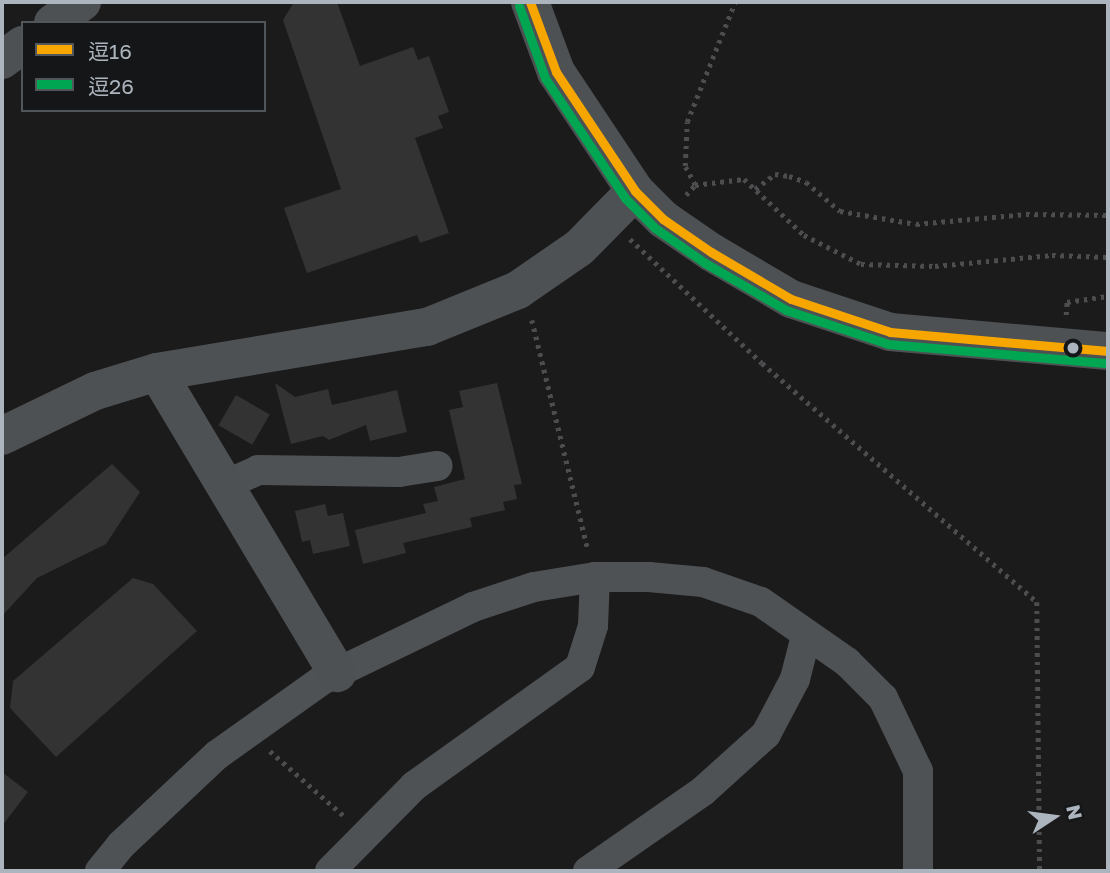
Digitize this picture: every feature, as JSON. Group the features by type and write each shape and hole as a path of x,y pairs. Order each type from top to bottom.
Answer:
{"street":[{"path":"56,21 82,2"},
{"path":"530,2 556,72 635,191 663,219 711,252 791,299 890,332 1108,351"},
{"path":"2,60 21,46"},
{"path":"2,436 95,391 157,372 427,327 518,290 610,220 635,191"},
{"path":"157,372 337,673"},
{"path":"225,485 258,470 398,472 438,466"},
{"path":"330,871 414,786 580,667 593,626 595,577"},
{"path":"100,871 140,827 217,755 337,673 473,607 534,587 595,577 703,582 761,602 806,636 847,662 883,698 905,737 918,771 909,867"},
{"path":"588,871 703,790 766,734 795,679 806,636"}],"path":[{"path":"695,185 685,166 687,122 735,2"},
{"path":"755,189 775,174 789,176 806,182 840,211 916,224 1026,214 1108,215"},
{"path":"682,199 695,185 744,179 804,234 861,264 934,266 1052,255 1108,257"},
{"path":"610,220 762,363 1037,602 1040,871"},
{"path":"1065,324 1067,302 1108,296"},
{"path":"530,312 595,577"},
{"path":"249,733 364,834"}],"building":[{"path":"294,2 337,2 360,66 413,47 418,60 429,56 449,112 438,116 443,128 415,138 449,233 420,243 417,235 307,273 284,208 341,189 283,20"},
{"path":"275,383 295,397 328,389 332,405 397,390 407,432 370,441 366,425 329,440 323,436 291,444"},
{"path":"497,383 522,484 514,485 517,499 503,502 505,510 470,518 472,527 403,543 406,553 363,564 355,530 426,513 423,504 438,501 434,487 465,479 449,410 463,407 459,391"},
{"path":"236,395 270,414 252,445 218,425"},
{"path":"112,464 140,492 106,544 37,578 2,616 2,559"},
{"path":"325,504 328,516 343,513 350,546 313,554 310,540 302,542 295,511"},
{"path":"133,578 153,584 197,631 56,757 10,708 13,681"},
{"path":"2,772 28,792 2,826"}],"transit line":[{"name":"逗16","path":"530,2 556,72 635,191 663,219 711,252 791,299 890,332 1108,351"},
{"name":"逗26","path":"519,6 545,78 625,198 655,228 705,263 786,310 888,344 1107,363"}]}
